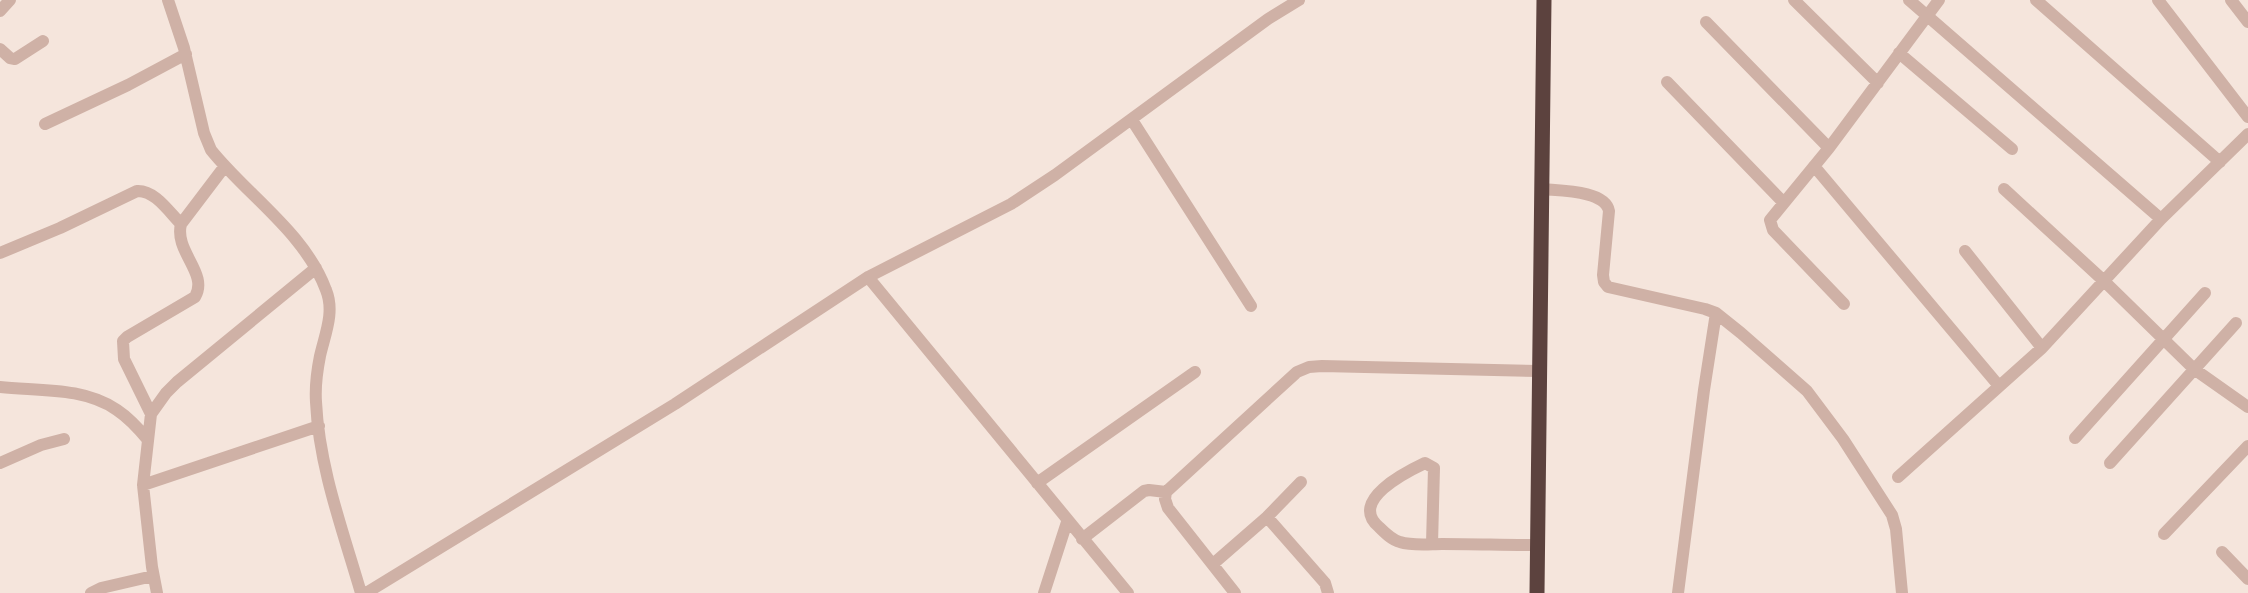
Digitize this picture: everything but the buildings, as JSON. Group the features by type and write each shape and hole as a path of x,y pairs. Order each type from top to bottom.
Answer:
{"highway":[{"path":"1538,593 1544,0"}],"street":[{"path":"0,11 10,0"},
{"path":"168,0 186,54 204,133 211,150 267,208 298,244 316,268 327,290 330,305 329,318 316,380 318,426 323,458 361,593"},
{"path":"366,593 675,404 868,277 1011,204 1055,176 1268,20 1299,0"},
{"path":"1794,0 1878,83"},
{"path":"1909,0 2161,218"},
{"path":"1844,304 1772,230 1770,220 1829,148 1939,0"},
{"path":"2036,0 2220,162"},
{"path":"2158,0 2248,117"},
{"path":"2231,0 2248,22"},
{"path":"1706,22 1829,148"},
{"path":"0,49 10,58 15,59 43,41"},
{"path":"1900,53 2012,149"},
{"path":"46,124 128,85 186,54"},
{"path":"1667,82 1783,202"},
{"path":"1132,120 1251,306"},
{"path":"1898,477 2042,348 2161,218 2248,134"},
{"path":"151,414 124,359 122,350 124,341 127,337 195,297 198,291 199,280 180,239 181,224 225,166"},
{"path":"1814,166 1999,386"},
{"path":"1541,188 1593,195 1608,204 1603,275 1604,282 1608,287 1716,313 1807,391 1843,439 1892,515 1896,529 1902,593"},
{"path":"2004,189 2104,281 2194,369 2248,408"},
{"path":"0,253 60,228 137,191 151,194 181,224"},
{"path":"1965,251 2042,348"},
{"path":"157,593 143,485 151,414 166,393 177,382 316,268"},
{"path":"868,277 1067,522 1128,593"},
{"path":"2075,438 2205,293"},
{"path":"1678,593 1704,390 1716,313"},
{"path":"2110,463 2236,323"},
{"path":"1236,593 1168,508 1165,499 1166,492 1296,372 1309,367 1540,371"},
{"path":"1036,483 1195,372"},
{"path":"0,387 69,392 86,396 116,409 128,418 148,440"},
{"path":"143,485 318,426"},
{"path":"0,463 64,438"},
{"path":"2164,534 2248,446"},
{"path":"1432,544 1434,468 1425,463 1385,486 1378,493 1370,508 1373,522 1397,541 1402,543 1432,544 1538,545"},
{"path":"1213,564 1267,516 1301,482"},
{"path":"1082,539 1144,491 1166,492"},
{"path":"1267,516 1329,591"},
{"path":"1044,593 1067,522"},
{"path":"2222,552 2248,579"},
{"path":"91,593 101,588 154,576"}]}
